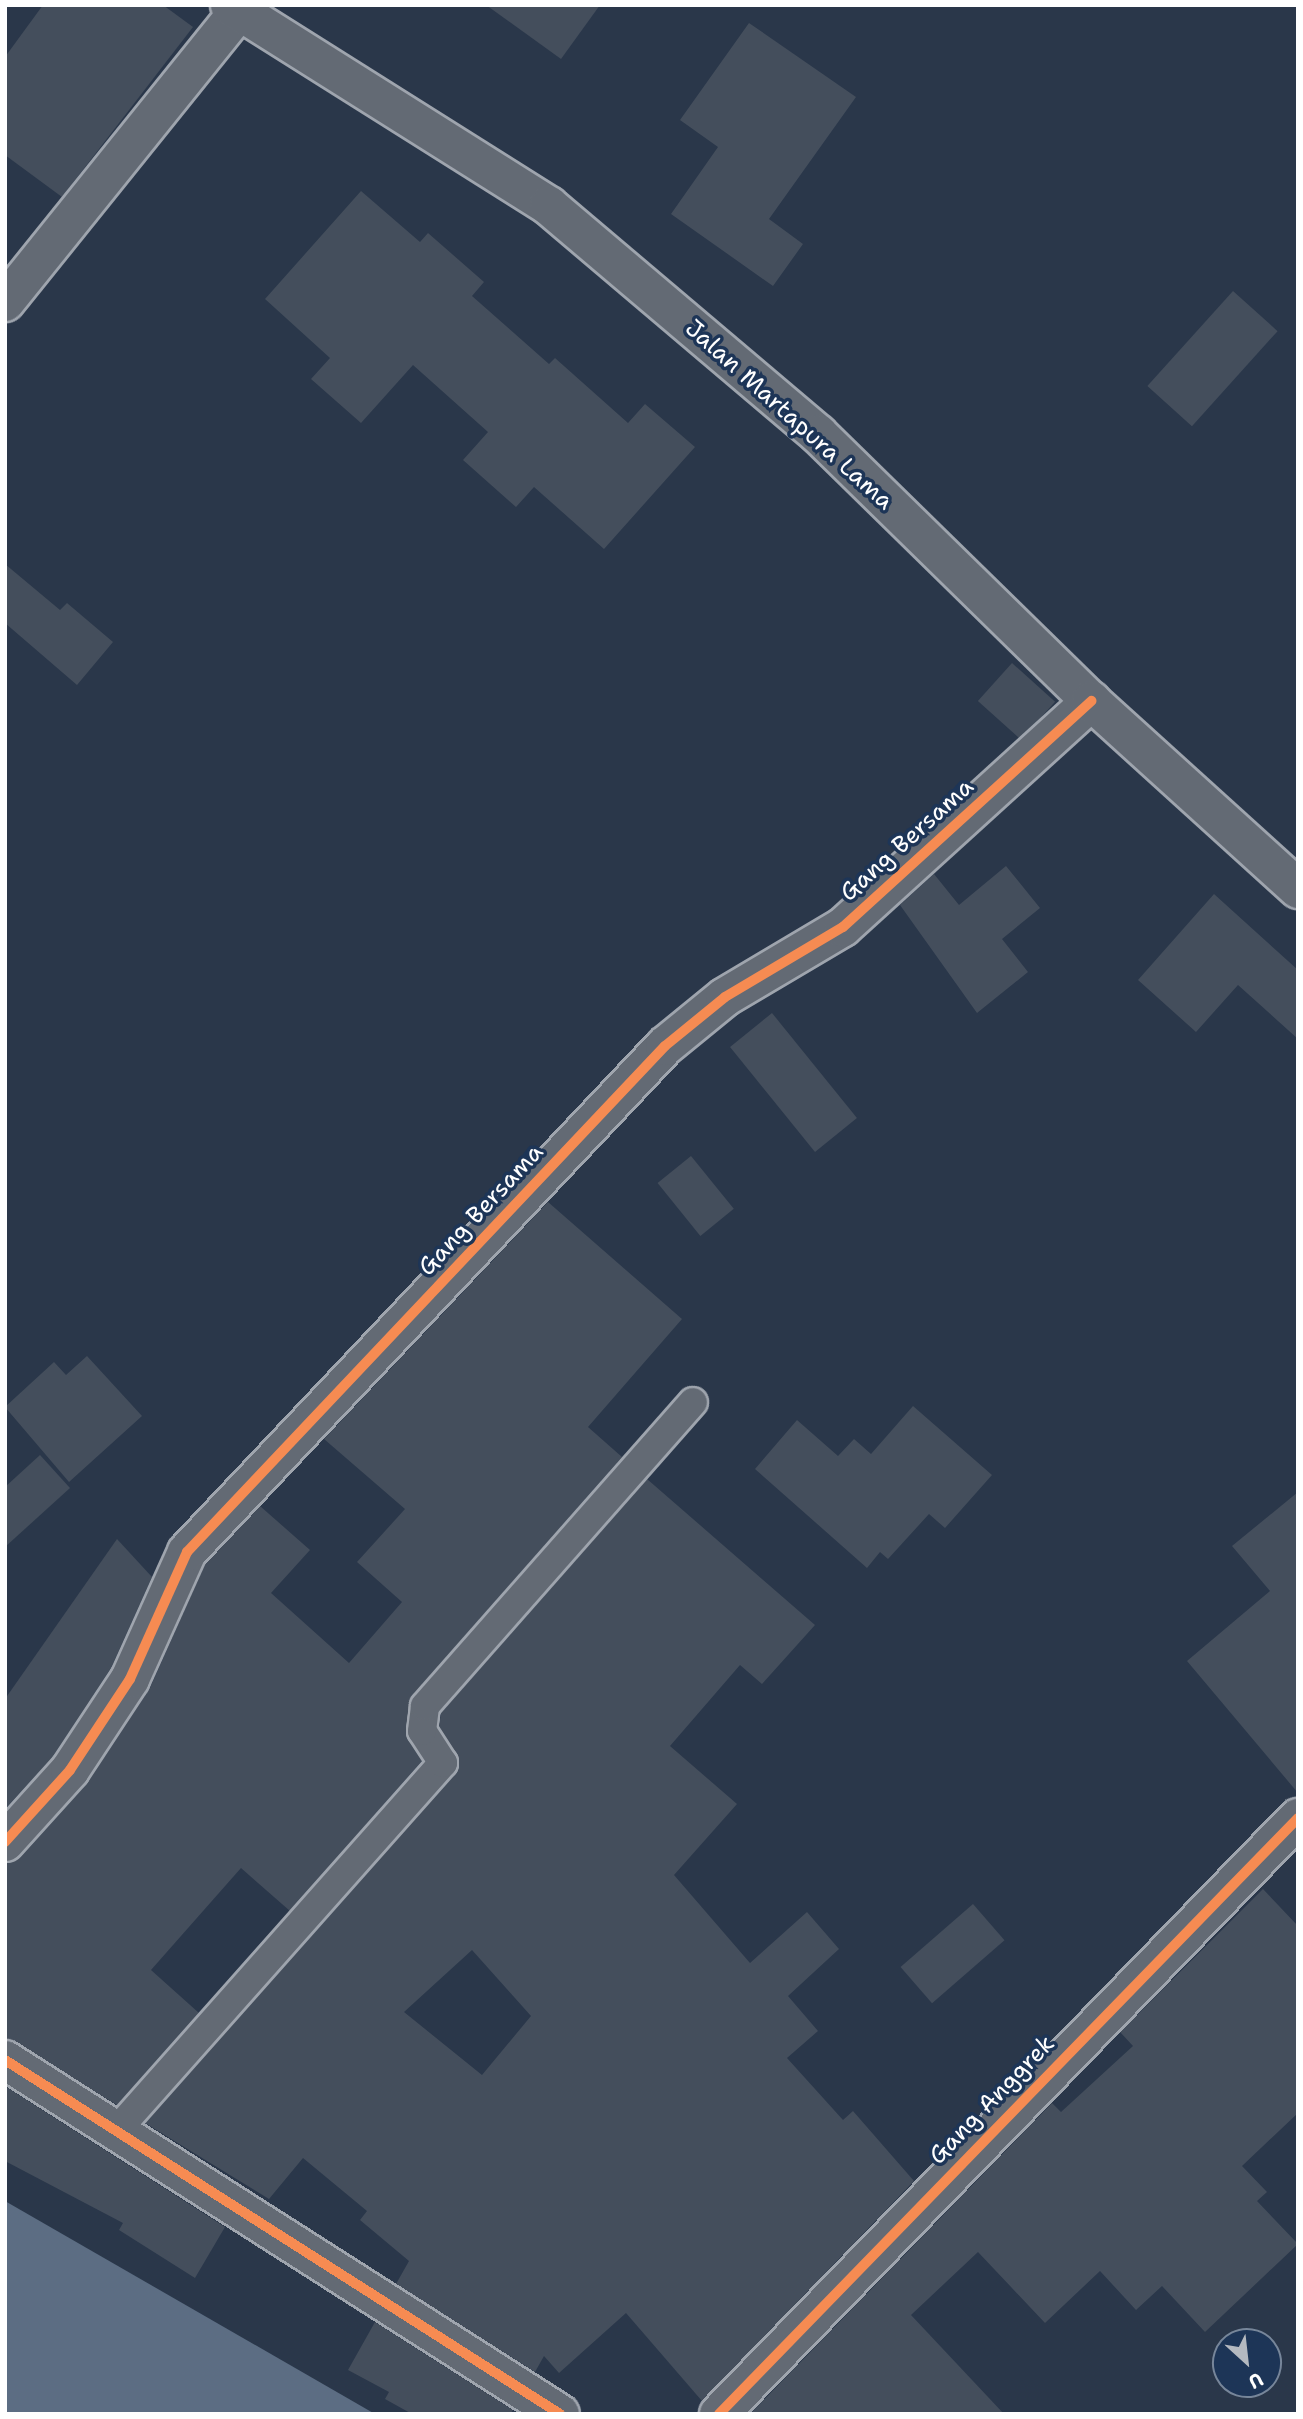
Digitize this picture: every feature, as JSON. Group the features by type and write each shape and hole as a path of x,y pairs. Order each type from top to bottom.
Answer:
{"street":[{"path":"5,302 235,8"},
{"name":"Jalan Martapura Lama","path":"235,8 549,206 818,433 1091,701 1298,889"},
{"name":"Gang Bersama","path":"5,1842 70,1770 130,1679 187,1552 665,1046 725,997 843,927 1091,701"},
{"name":"Gang Anggrek","path":"719,2414 1298,1818"},
{"path":"5,2060 560,2414"}],"lane":[{"path":"117,2130 443,1763 422,1731 425,1706 693,1402"}],"water":[{"path":"5,2201 375,2414 5,2414"}],"building":[{"path":"43,5 163,5 193,27 62,197 5,155 5,57"},
{"path":"486,5 600,5 561,59"},
{"path":"749,23 856,97 769,219 803,244 773,286 671,214 718,147 680,120"},
{"path":"361,191 420,242 428,233 484,282 472,296 549,364 555,358 628,423 645,404 695,447 604,549 534,487 516,507 463,460 488,432 413,365 361,423 311,379 330,358 265,299"},
{"path":"1233,291 1278,331 1192,426 1147,386"},
{"path":"5,564 60,610 67,603 113,642 77,685 5,623"},
{"path":"1012,663 1055,702 1021,740 978,701"},
{"path":"1006,866 1040,908 1002,939 1028,972 977,1013 900,905 934,874 959,905"},
{"path":"1214,894 1298,970 1298,1039 1238,985 1196,1032 1138,980"},
{"path":"772,1013 857,1118 815,1152 730,1047"},
{"path":"691,1156 734,1209 700,1236 658,1183"},
{"path":"548,1202 682,1319 588,1427 622,1457 413,1695 406,1730 422,1761 290,1911 241,1868 151,1970 199,2013 117,2105 5,2038 5,1863 21,1857 88,1782 150,1688 205,1564 260,1506 310,1550 271,1593 349,1663 402,1602 357,1562 405,1509 324,1439"},
{"path":"87,1356 142,1416 69,1482 5,1407 54,1362 66,1375"},
{"path":"913,1406 992,1475 945,1528 929,1514 888,1559 880,1552 867,1568 755,1469 797,1420 838,1456 854,1439 871,1454"},
{"path":"40,1455 70,1488 5,1547 5,1487"},
{"path":"647,1479 815,1625 762,1684 740,1665 670,1746 737,1804 674,1875 750,1963 807,1912 839,1949 788,1996 818,2031 787,2058 843,2120 853,2111 914,2181 702,2401 626,2313 559,2373 544,2356 535,2372 396,2284 409,2261 360,2220 367,2211 303,2158 269,2199 145,2123 455,1774 459,1763 439,1727 441,1713","holes":["472,1950 531,2016 482,2075 404,2012"]},
{"path":"1298,1492 1298,1793 1187,1661 1270,1591 1232,1546"},
{"path":"117,1539 152,1577 111,1668 53,1757 5,1809 5,1699"},
{"path":"1263,1889 1298,1926 1298,2113 1242,2166 1267,2192 1257,2201 1298,2244 1205,2332 1162,2286 1136,2310 1100,2271 1045,2323 978,2252 911,2315 1004,2414 750,2414 1052,2103 1061,2112 1133,2046 1120,2032"},
{"path":"973,1904 1004,1940 932,2003 901,1967"},
{"path":"5,2086 225,2227 195,2278 119,2230 123,2223 5,2161"},
{"path":"375,2322 513,2410 510,2414 412,2414 385,2399 389,2392 348,2370"}],"cycle path":[{"path":"5,1842 70,1770 130,1679 187,1552 665,1046 725,997 843,927 1091,701"},
{"path":"719,2414 1298,1818"},
{"path":"5,2060 560,2414"}]}
